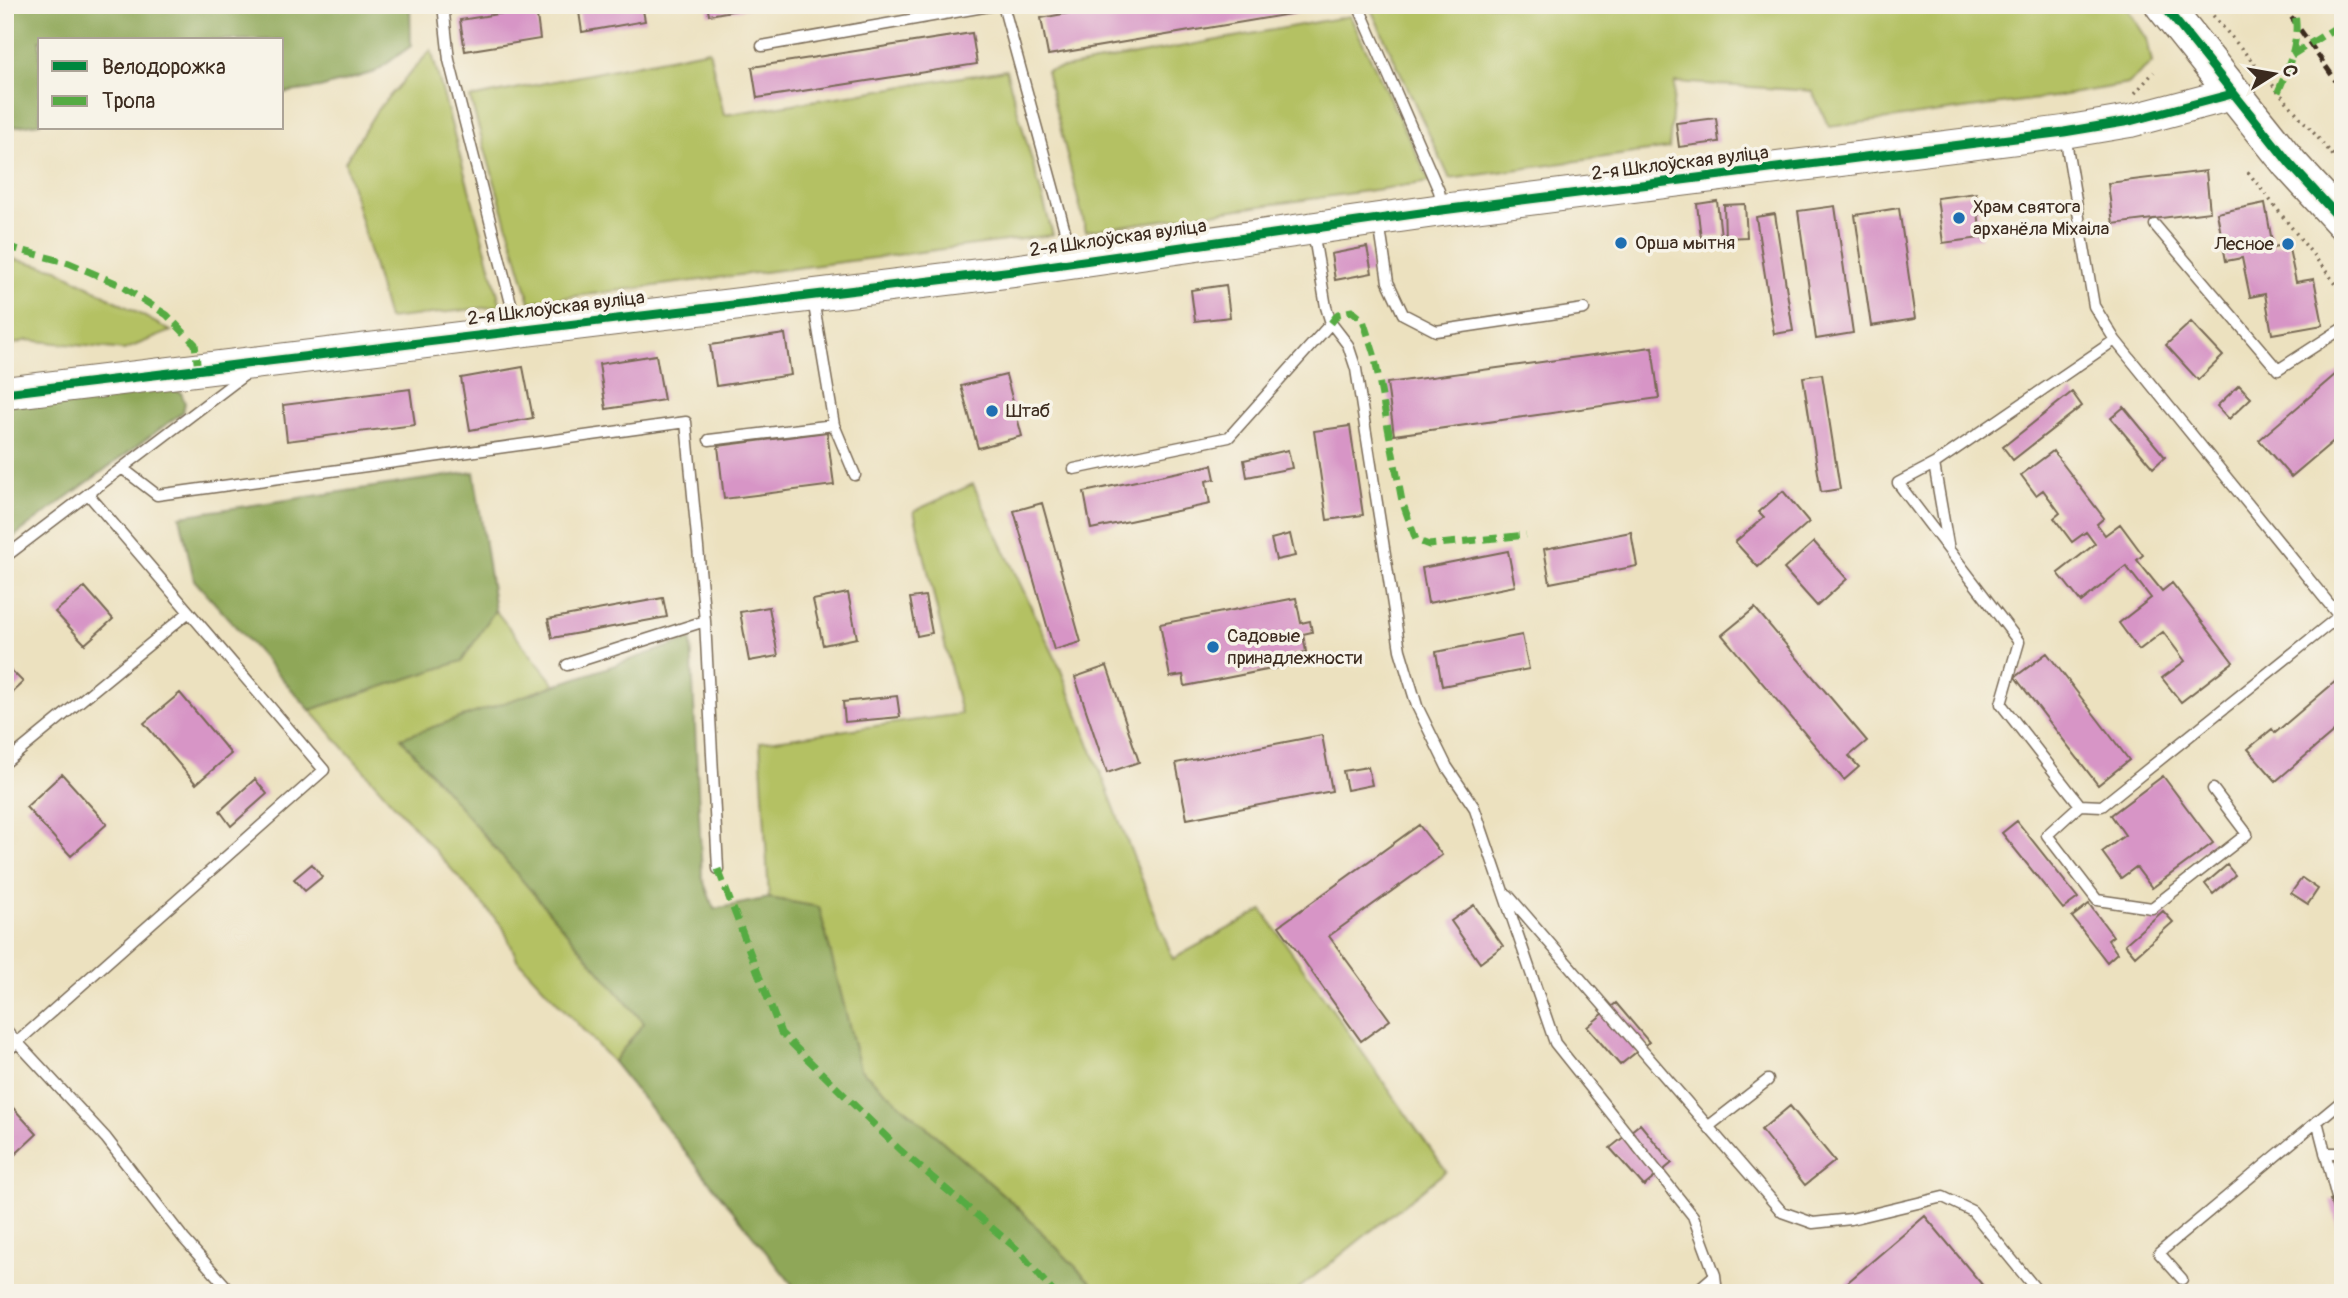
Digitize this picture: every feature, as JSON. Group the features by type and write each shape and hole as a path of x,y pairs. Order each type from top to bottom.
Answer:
{"main road":[{"path":"2163,5 2232,94 2343,222"}],"street":[{"name":"2-я Шклоўская вуліца","path":"5,393 1073,263 1442,210 2064,132 2130,121 2232,94"}],"lane":[{"path":"443,5 449,60 518,330"},
{"path":"762,46 995,5"},
{"path":"1003,5 1073,263"},
{"path":"1358,5 1439,191 1442,210"},
{"path":"2064,132 2094,306 2115,340 2340,619 2102,806 2080,805 2047,835 2097,900 2152,908 2246,834 2213,789"},
{"path":"1379,219 1388,282 1403,314 1436,331 1584,309"},
{"path":"2155,225 2278,370 2343,328"},
{"path":"1312,229 1331,323 1348,345 1356,369 1400,650 1417,706 1447,767 1474,807 1555,1043 1693,1216 1715,1275 1717,1293"},
{"path":"812,296 834,425 855,475"},
{"path":"1074,469 1229,437 1331,323"},
{"path":"2080,805 2001,704 2019,642 1898,483 1934,464 2115,340"},
{"path":"5,557 261,363"},
{"path":"121,468 157,495 686,422 705,621 718,869"},
{"path":"709,440 834,425"},
{"path":"1934,464 1949,550"},
{"path":"5,1053 324,770 88,494"},
{"path":"5,764 189,612"},
{"path":"567,665 705,621"},
{"path":"1505,892 1783,1212 1813,1223 1851,1219 1943,1198 1972,1211 2039,1293"},
{"path":"5,1030 106,1138 184,1239 232,1293"},
{"path":"1709,1126 1768,1080"},
{"path":"2182,1279 2159,1253 2343,1100"},
{"path":"2317,1121 2343,1221"},
{"path":"2325,1153 2343,1153"},
{"path":"1694,1293 1715,1275"}],"path":[{"path":"2204,5 2343,167"},
{"path":"2248,172 2343,293"}],"green space":[{"path":"5,5 410,5 411,46 375,72 320,88 284,93 284,38 38,38 38,123 5,128"},
{"path":"1369,5 2125,5 2147,39 2152,63 2128,84 2053,97 1829,127 1812,91 1675,82 1669,148 1450,179"},
{"path":"1350,16 1430,182 1086,231 1046,71"},
{"path":"431,50 501,306 388,319 345,162 377,110"},
{"path":"709,50 724,115 1006,70 1053,235 530,302 470,98"},
{"path":"5,257 57,269 171,331 124,350 27,340 5,347"},
{"path":"168,387 181,393 185,403 183,412 5,543 5,404"},
{"path":"474,472 495,610 462,661 310,710 194,580 180,516"},
{"path":"973,484 1060,668 1173,959 1262,910 1446,1171 1293,1293 1101,1293 1015,1205 860,1069 819,907 769,898 760,742 961,714 914,511"},
{"path":"495,610 555,685 402,739 644,1023 613,1062 517,959 503,927 310,710 462,661"},
{"path":"691,639 702,877 714,909 769,898 819,907 860,1069 1015,1205 1101,1293 799,1293 613,1062 644,1023 401,738"}],"building":[{"path":"578,5 642,5 645,21 582,32"},
{"path":"707,5 754,5 754,7 709,15"},
{"path":"1113,5 1332,7 1048,55 1041,18"},
{"path":"536,8 540,39 465,51 460,20"},
{"path":"972,33 977,64 757,98 752,67"},
{"path":"1716,118 1719,142 1679,147 1676,123"},
{"path":"2206,171 2210,212 2113,224 2108,183"},
{"name":"Храм святога арханёла Міхаіла","path":"1976,193 1981,238 1943,243 1937,198"},
{"path":"1717,201 1721,236 1701,238 1697,204"},
{"path":"2265,203 2273,247 2288,244 2296,282 2314,279 2323,325 2272,334 2265,294 2250,297 2242,258 2226,261 2217,213"},
{"path":"1745,204 1747,237 1725,238 1724,205"},
{"path":"1835,206 1853,333 1816,339 1798,211"},
{"path":"1899,208 1915,319 1871,326 1855,215"},
{"path":"1775,214 1793,331 1774,334 1756,217"},
{"path":"1367,247 1372,273 1335,280 1331,254"},
{"path":"1226,285 1230,317 1195,321 1191,290"},
{"path":"2191,322 2223,356 2198,380 2166,345"},
{"path":"785,334 791,375 716,386 710,345"},
{"path":"1652,347 1659,398 1394,435 1387,383"},
{"path":"656,355 664,400 606,409 599,364"},
{"path":"523,367 533,418 470,430 461,378"},
{"path":"2343,368 2343,433 2291,477 2259,440"},
{"path":"1822,374 1840,489 1821,492 1803,377"},
{"name":"Штаб","path":"1006,375 1022,436 978,448 961,386"},
{"path":"2239,385 2251,398 2229,419 2217,406"},
{"path":"410,389 415,425 287,441 283,405"},
{"path":"2072,392 2082,406 2013,460 2003,447"},
{"path":"2124,407 2165,457 2153,468 2111,418"},
{"path":"1350,426 1363,515 1327,520 1314,431"},
{"path":"827,432 834,485 724,499 718,446"},
{"path":"1288,450 1292,468 1247,477 1244,460"},
{"path":"2053,451 2104,518 2097,524 2105,535 2120,524 2143,555 2137,560 2162,591 2172,583 2233,662 2181,702 2162,678 2185,661 2163,632 2139,650 2119,623 2151,598 2126,566 2081,602 2058,573 2095,544 2086,532 2072,542 2054,518 2060,513 2043,490 2036,495 2021,475"},
{"path":"1212,465 1215,479 1206,481 1210,504 1091,529 1084,492"},
{"path":"1783,491 1809,522 1758,567 1735,542 1764,517 1759,512"},
{"path":"1042,503 1081,642 1054,650 1014,511"},
{"path":"1631,532 1637,566 1550,583 1544,549"},
{"path":"1290,534 1295,556 1276,560 1271,539"},
{"path":"1814,542 1847,579 1817,606 1784,569"},
{"path":"1508,551 1515,586 1428,603 1422,568"},
{"path":"85,587 113,619 85,644 55,612"},
{"path":"848,593 857,638 823,645 813,600"},
{"path":"925,596 932,633 917,636 910,598"},
{"path":"663,598 667,617 552,638 548,619"},
{"path":"1296,598 1301,623 1310,621 1312,632 1303,634 1306,652 1285,656 1287,666 1185,686 1183,675 1170,677 1160,624"},
{"path":"769,607 778,656 749,661 740,612"},
{"path":"1755,608 1867,741 1849,756 1859,767 1844,780 1722,635"},
{"path":"1522,635 1529,669 1442,686 1436,652"},
{"path":"2047,653 2129,760 2098,785 2015,677"},
{"path":"1107,666 1139,762 1107,773 1075,677"},
{"path":"9,668 23,682 5,699 5,672"},
{"path":"2343,675 2343,724 2276,781 2248,749 2272,729 2275,733"},
{"path":"180,693 231,754 196,784 144,723"},
{"path":"897,696 900,717 845,722 843,702"},
{"path":"1322,735 1332,791 1187,819 1176,763"},
{"path":"1368,767 1372,785 1347,790 1343,771"},
{"path":"62,774 107,824 71,856 26,807"},
{"path":"2163,776 2213,843 2152,888 2136,867 2121,878 2102,852 2125,835 2111,815"},
{"path":"255,779 267,794 231,826 220,811"},
{"path":"2017,821 2078,898 2063,909 2002,833"},
{"path":"1419,825 1442,855 1329,936 1390,1020 1361,1041 1279,926"},
{"path":"312,864 322,877 305,891 294,879"},
{"path":"2227,865 2235,875 2213,894 2205,884"},
{"path":"2302,878 2318,889 2308,904 2291,893"},
{"path":"2089,904 2113,936 2108,940 2117,953 2107,962 2072,917"},
{"path":"1474,905 1503,946 1480,963 1451,921"},
{"path":"2163,911 2173,922 2135,956 2125,944"},
{"path":"1616,1003 1649,1042 1620,1065 1587,1027"},
{"path":"5,1099 37,1134 7,1162 5,1160"},
{"path":"1790,1106 1835,1161 1805,1185 1761,1130"},
{"path":"1640,1124 1672,1163 1644,1186 1610,1148"},
{"path":"2343,1197 2343,1245 2342,1245 2330,1200"},
{"path":"1925,1216 1989,1293 1835,1293"}],"railway":[{"path":"2283,5 2343,91"},
{"path":"2334,5 2343,16"}],"marked path":[{"path":"2278,92 2295,38 2293,5"},
{"path":"2292,55 2343,23"},
{"path":"5,246 69,263 118,284 167,315 195,344 198,371"},
{"path":"1331,323 1338,314 1352,311 1363,320 1374,354 1402,501 1416,540 1429,545 1526,535"},
{"path":"718,869 781,1033 900,1150 1018,1250 1054,1293"}],"cycle path":[{"path":"2163,5 2290,164 2343,222"},
{"path":"5,393 1013,271 1442,210 2064,132 2130,121 2232,94"}],"place":[{"name":"Храм святога арханёла Міхаіла","path":"1959,218"},
{"name":"Орша мытня","path":"1621,243"},
{"name":"Лесное","path":"2288,244"},
{"name":"Штаб","path":"992,411"},
{"name":"Садовые принадлежности","path":"1213,647"}]}
